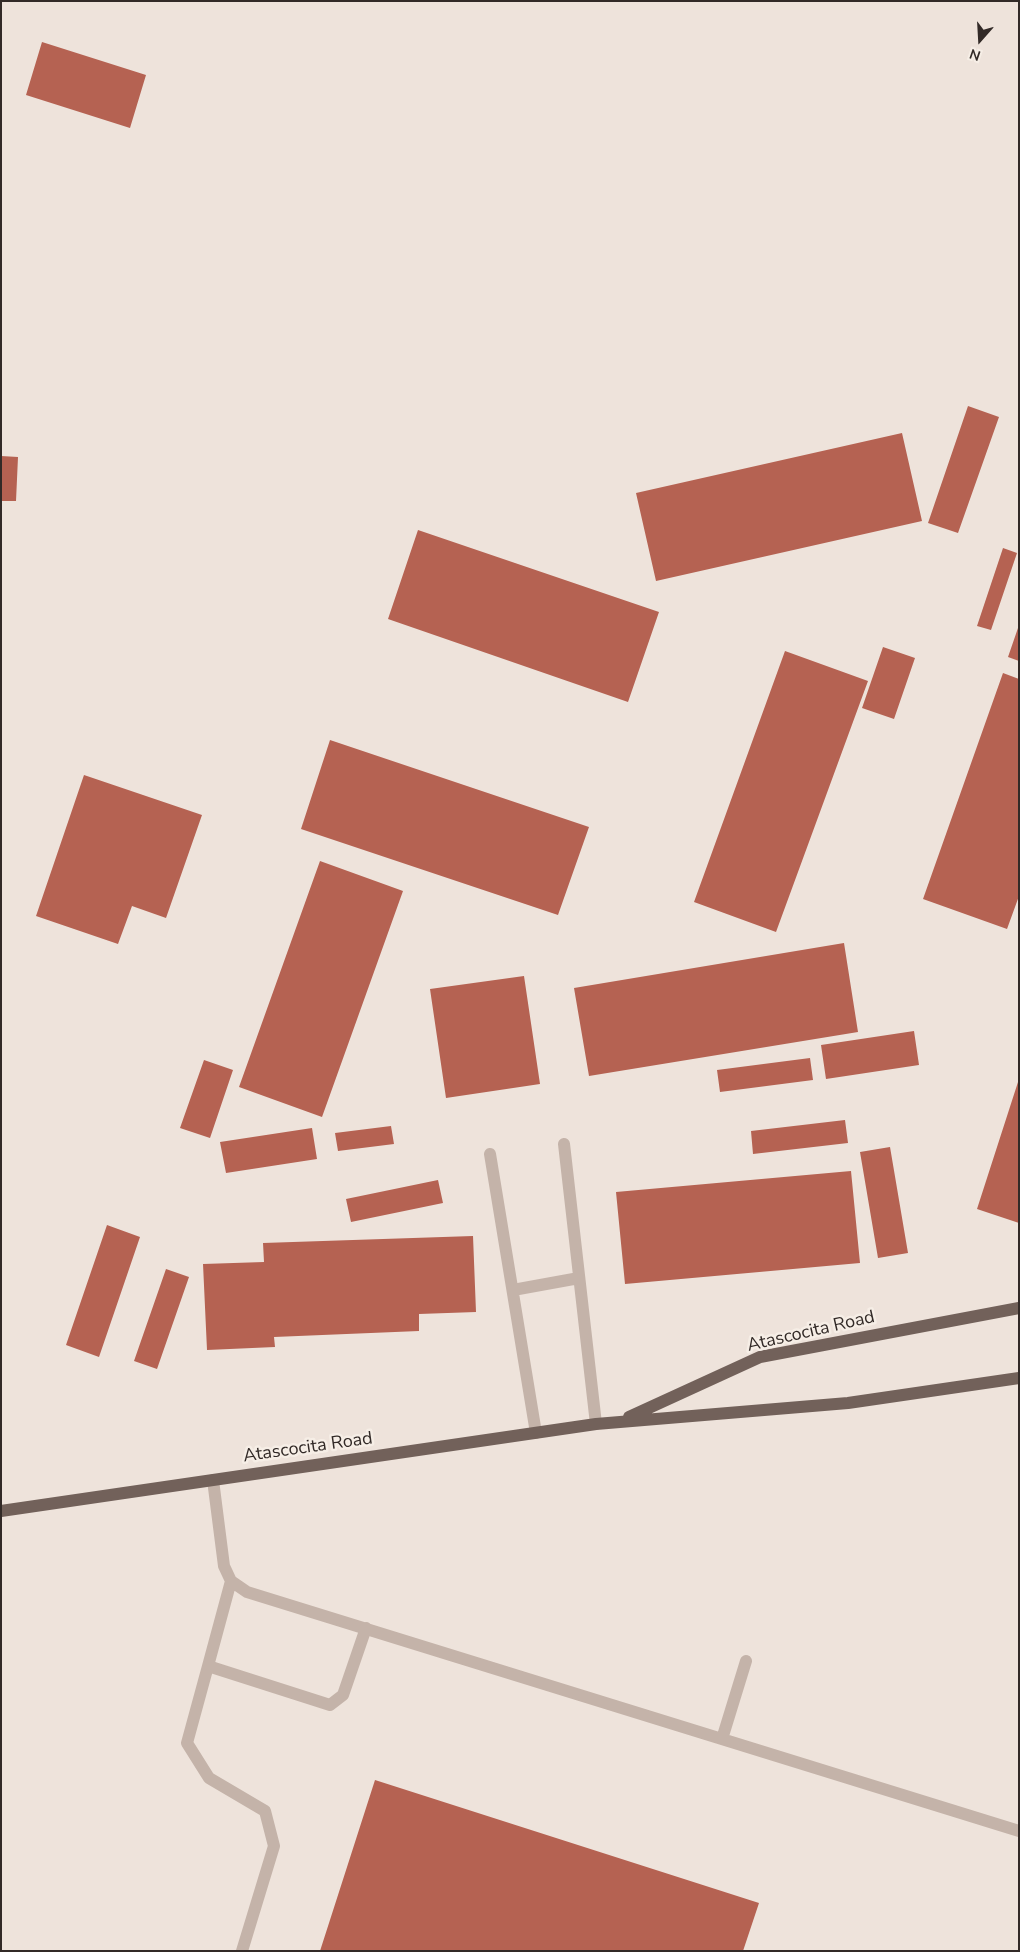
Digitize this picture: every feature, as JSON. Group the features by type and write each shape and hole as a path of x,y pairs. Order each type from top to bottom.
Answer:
{"main road":[{"name":"Atascocita Road","path":"621,1421 760,1357 1019,1308"},
{"name":"Atascocita Road","path":"1,1511 596,1424 848,1403 1019,1378"}],"lane":[{"path":"564,1144 596,1424"},
{"path":"490,1154 536,1432"},
{"path":"513,1290 579,1278"},
{"path":"214,1480 224,1566 231,1582 248,1592 1019,1831"},
{"path":"231,1582 187,1743 209,1778 265,1811 274,1846 242,1951"},
{"path":"208,1666 330,1705 343,1695 366,1628"},
{"path":"722,1739 746,1661"}],"building":[{"path":"42,42 146,75 130,128 26,95"},
{"path":"968,406 999,417 958,533 928,523"},
{"path":"902,433 922,521 656,581 636,493"},
{"path":"1,456 18,457 16,501 1,501"},
{"path":"418,530 659,612 628,702 388,619"},
{"path":"1003,548 1017,553 991,630 977,626"},
{"path":"1019,628 1019,661 1008,657"},
{"path":"883,647 915,658 894,719 862,708"},
{"path":"785,651 868,681 776,932 694,902"},
{"path":"1003,673 1019,679 1019,896 1007,929 923,899"},
{"path":"330,740 589,827 558,915 301,829"},
{"path":"84,775 202,815 166,918 132,906 118,944 36,916"},
{"path":"320,861 403,891 322,1117 239,1087"},
{"path":"844,943 858,1032 589,1076 574,988"},
{"path":"524,976 540,1084 446,1098 430,989"},
{"path":"914,1031 919,1065 826,1079 821,1045"},
{"path":"810,1058 813,1080 720,1092 717,1070"},
{"path":"204,1060 233,1070 210,1138 180,1128"},
{"path":"1019,1082 1019,1223 977,1209"},
{"path":"845,1120 848,1143 753,1154 751,1131"},
{"path":"391,1126 394,1144 338,1151 335,1133"},
{"path":"312,1128 317,1159 226,1173 220,1142"},
{"path":"890,1147 908,1253 878,1258 860,1152"},
{"path":"851,1171 860,1263 625,1284 616,1192"},
{"path":"438,1180 443,1203 351,1222 346,1199"},
{"path":"107,1225 140,1237 99,1357 66,1345"},
{"path":"473,1236 476,1312 419,1314 419,1331 274,1337 275,1347 207,1350 203,1264 264,1262 263,1243"},
{"path":"166,1269 189,1277 157,1369 134,1361"},
{"path":"375,1780 759,1903 743,1951 320,1951"}]}
